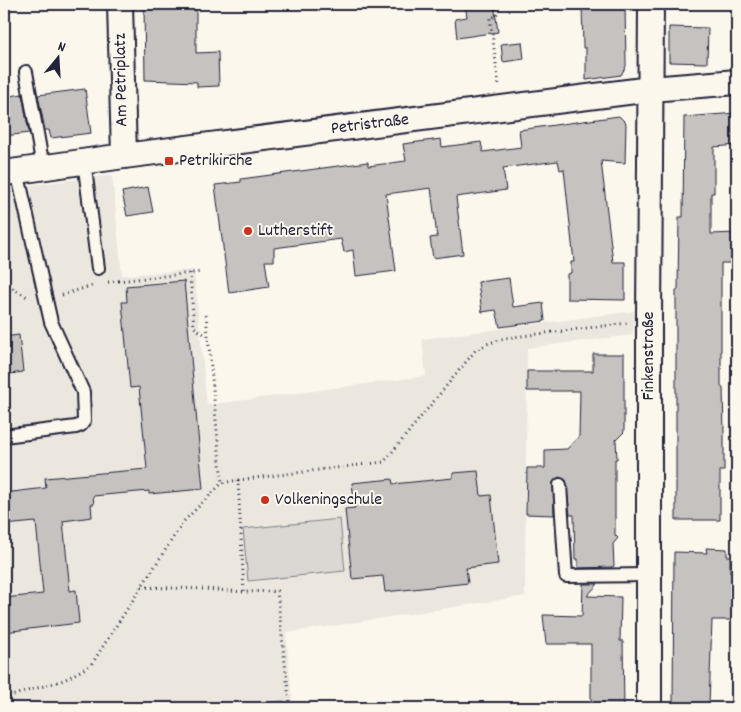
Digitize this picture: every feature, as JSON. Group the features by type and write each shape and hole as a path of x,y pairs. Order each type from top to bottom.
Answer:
{"street":[{"name":"Am Petriplatz","path":"120,4 124,156"},
{"name":"Finkenstraße","path":"649,708 651,4"},
{"name":"Petristraße","path":"10,172 651,89 737,82"}],"lane":[{"path":"26,72 43,167"},
{"path":"84,162 98,268"},
{"path":"4,436 76,427 84,421 83,392 51,322 10,172"},
{"path":"560,485 566,576 649,575"}],"path":[{"path":"495,4 497,16 490,18 502,108"},
{"path":"4,283 37,303 100,283 202,272"},
{"path":"190,273 194,327 208,336"},
{"path":"206,314 222,483"},
{"path":"4,698 64,680 90,665 184,521 222,483 384,462 475,351 487,344 505,338 649,321"},
{"path":"238,480 244,592"},
{"path":"141,587 244,592 277,591 290,708"}],"shaded area":[{"name":"Volkeningschule","path":"112,175 122,275 194,270 207,405 426,376 422,339 635,311 633,335 527,348 525,596 286,633 292,700 211,708 4,708 4,188"},
{"path":"340,519 345,571 248,581 243,529"},
{"path":"284,701 285,708 208,708"}],"building":[{"path":"144,4 196,4 196,53 218,52 219,86 197,87 197,82 145,80"},
{"path":"465,4 494,4 498,32 457,38 455,19 467,17"},
{"path":"582,4 625,4 626,66 621,75 586,80 586,48 583,48"},
{"path":"669,27 708,28 707,63 669,62"},
{"path":"522,42 524,59 503,62 501,44"},
{"path":"85,89 91,133 51,138 49,130 45,130 38,95"},
{"path":"22,94 29,133 4,136 4,97"},
{"path":"737,113 737,145 714,147 714,193 711,193 711,234 737,233 737,263 721,263 721,387 723,387 724,471 720,471 720,520 676,520 676,290 678,290 679,217 683,217 684,117"},
{"path":"619,116 626,123 625,163 601,161 613,262 625,262 625,300 567,299 567,274 571,273 571,262 574,262 564,169 560,170 558,161 503,168 506,190 456,197 463,254 433,258 430,238 437,237 431,188 386,194 396,271 356,276 353,250 344,252 341,239 274,248 274,261 265,261 269,287 229,293 215,185 241,182 241,179 368,162 368,166 406,161 403,144 441,139 442,147 481,142 483,152 521,147 519,130"},
{"path":"148,187 153,212 127,216 122,192"},
{"path":"509,278 513,307 543,303 545,321 500,327 496,310 482,312 478,282"},
{"path":"184,281 203,489 149,494 149,491 93,496 94,504 91,504 92,517 63,521 70,591 76,590 79,623 4,632 4,598 43,594 36,522 4,525 4,493 46,488 45,478 147,469 139,387 130,388 122,302 127,302 126,286"},
{"path":"19,335 23,372 4,375 4,337"},
{"path":"593,354 624,354 624,432 616,440 617,459 615,459 615,535 618,538 613,544 614,566 578,568 578,559 575,559 574,515 570,515 566,480 559,477 553,482 554,515 526,514 527,468 545,468 545,450 567,449 579,436 580,391 527,391 527,371 593,371"},
{"path":"478,471 481,496 491,495 498,564 466,568 468,583 385,592 383,576 352,579 345,509 355,508 352,483 392,479 393,484 453,478 453,473"},
{"path":"706,548 727,549 727,556 730,556 730,573 737,571 737,620 712,620 709,705 673,705 674,552 707,553"},
{"path":"583,584 598,584 587,596 621,597 620,641 623,641 624,708 591,708 591,644 546,644 543,615 582,616"}],"place":[{"name":"Petrikirche","path":"169,161"},
{"name":"Lutherstift","path":"248,231"},
{"name":"Volkeningschule","path":"265,500"}]}
